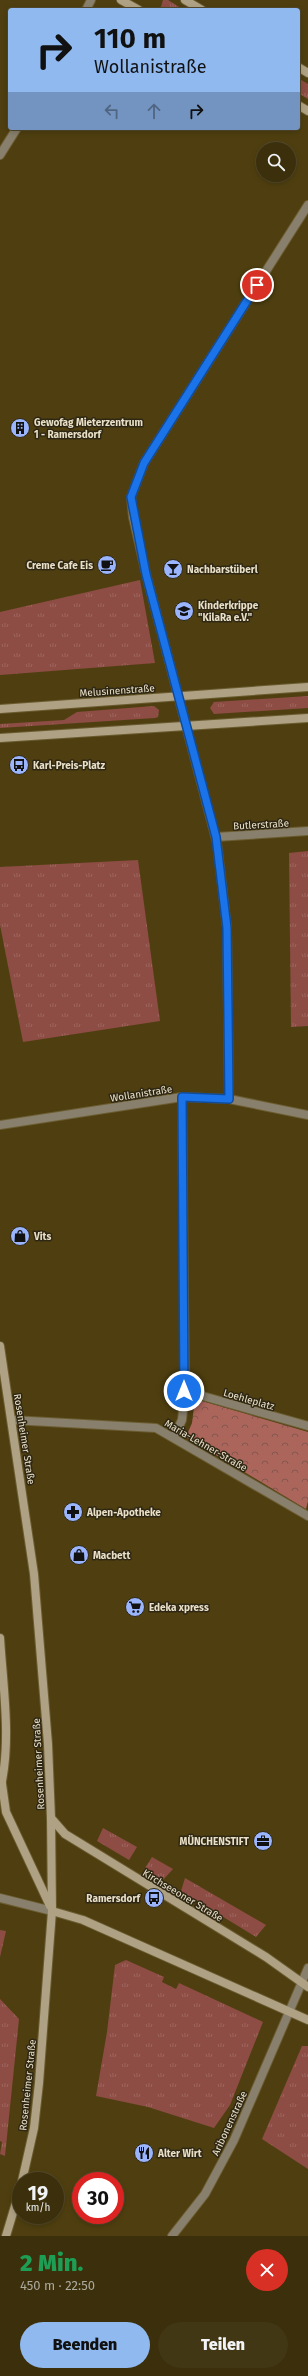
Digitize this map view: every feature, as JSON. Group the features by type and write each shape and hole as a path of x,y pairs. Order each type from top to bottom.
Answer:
{"main road":[{"path":"121,0 135,8"},
{"path":"185,0 199,8"},
{"name":"Melusinenstraße","path":"0,709 308,687"},
{"path":"0,738 308,718"},
{"name":"Rosenheimer Straße","path":"0,1346 12,1420 39,1621 51,1818 52,1911 39,2083 34,2128 24,2172"},
{"path":"0,1638 5,1726 1,1787 6,1812 52,1911 83,1920 308,2020"},
{"name":"Kirchseeoner Straße","path":"51,1818 65,1834 266,1957 308,1987"},
{"path":"6,2236 12,2216"}],"street":[{"path":"0,155 16,130"},
{"path":"229,1099 227,928 216,837 171,672 134,517 131,497 132,490 144,463 308,205"},
{"name":"Butlerstraße","path":"216,837 308,831"},
{"path":"174,1437 182,1420 184,1391 182,1097"},
{"name":"Wollanistraße","path":"0,1125 182,1097 229,1099 308,1115"},
{"name":"Loehleplatz","path":"184,1391 308,1426"},
{"name":"Maria-Lehner-Straße","path":"12,1420 156,1428 174,1437 308,1516"},
{"path":"0,1898 52,1911"},
{"name":"Aribonenstraße","path":"172,2236 205,2194 234,2140 288,2010 308,1968"}],"green space":[{"path":"163,0 168,0 181,8 161,8"},
{"path":"300,79 308,84 308,99 300,94"},
{"path":"140,580 155,663 0,675 0,612"},
{"path":"308,696 308,708 214,714 210,708 214,702"},
{"path":"154,706 159,710 158,717 155,718 0,728 0,724 64,720 77,712"},
{"path":"308,851 308,1026 291,1027 289,853"},
{"path":"138,860 160,1021 23,1042 0,925 0,867"},
{"path":"195,1399 308,1432 308,1501 306,1509 186,1437 192,1423"},
{"path":"103,1828 137,1847 129,1860 97,1841"},
{"path":"152,1857 173,1869 162,1881 144,1870"},
{"path":"185,1878 266,1925 256,1937 181,1891"},
{"path":"0,1930 6,1931 0,1957"},
{"path":"126,1960 164,1977 162,1982 176,1989 179,1983 263,2022 230,2105 214,2128 148,2107 96,2096 107,2032 115,1965"},
{"path":"0,1999 19,2019 5,2156 0,2154 2,2142 0,2141"},
{"path":"302,2046 308,2046 308,2169 262,2139"}],"place":[{"name":"Gewofag Mieterzentrum 1 - Ramersdorf","path":"20,428"},
{"name":"Creme Cafe Eis","path":"107,565"},
{"name":"Nachbarstüberl","path":"173,569"},
{"name":"Kinderkrippe \"KilaRa e.V.\"","path":"184,611"},
{"name":"Karl-Preis-Platz","path":"19,765"},
{"name":"Vits","path":"20,1236"},
{"name":"Alpen-Apotheke","path":"73,1512"},
{"name":"Macbett","path":"79,1555"},
{"name":"Edeka xpress","path":"135,1607"},
{"name":"MÜNCHENSTIFT","path":"263,1841"},
{"name":"Ramersdorf","path":"154,1898"},
{"name":"Alter Wirt","path":"144,2153"}],"route":[{"path":"184,1391 182,1097 229,1099 230,1018 227,928 216,837 185,726 146,574 131,497 132,490 144,463 257,285"}]}
